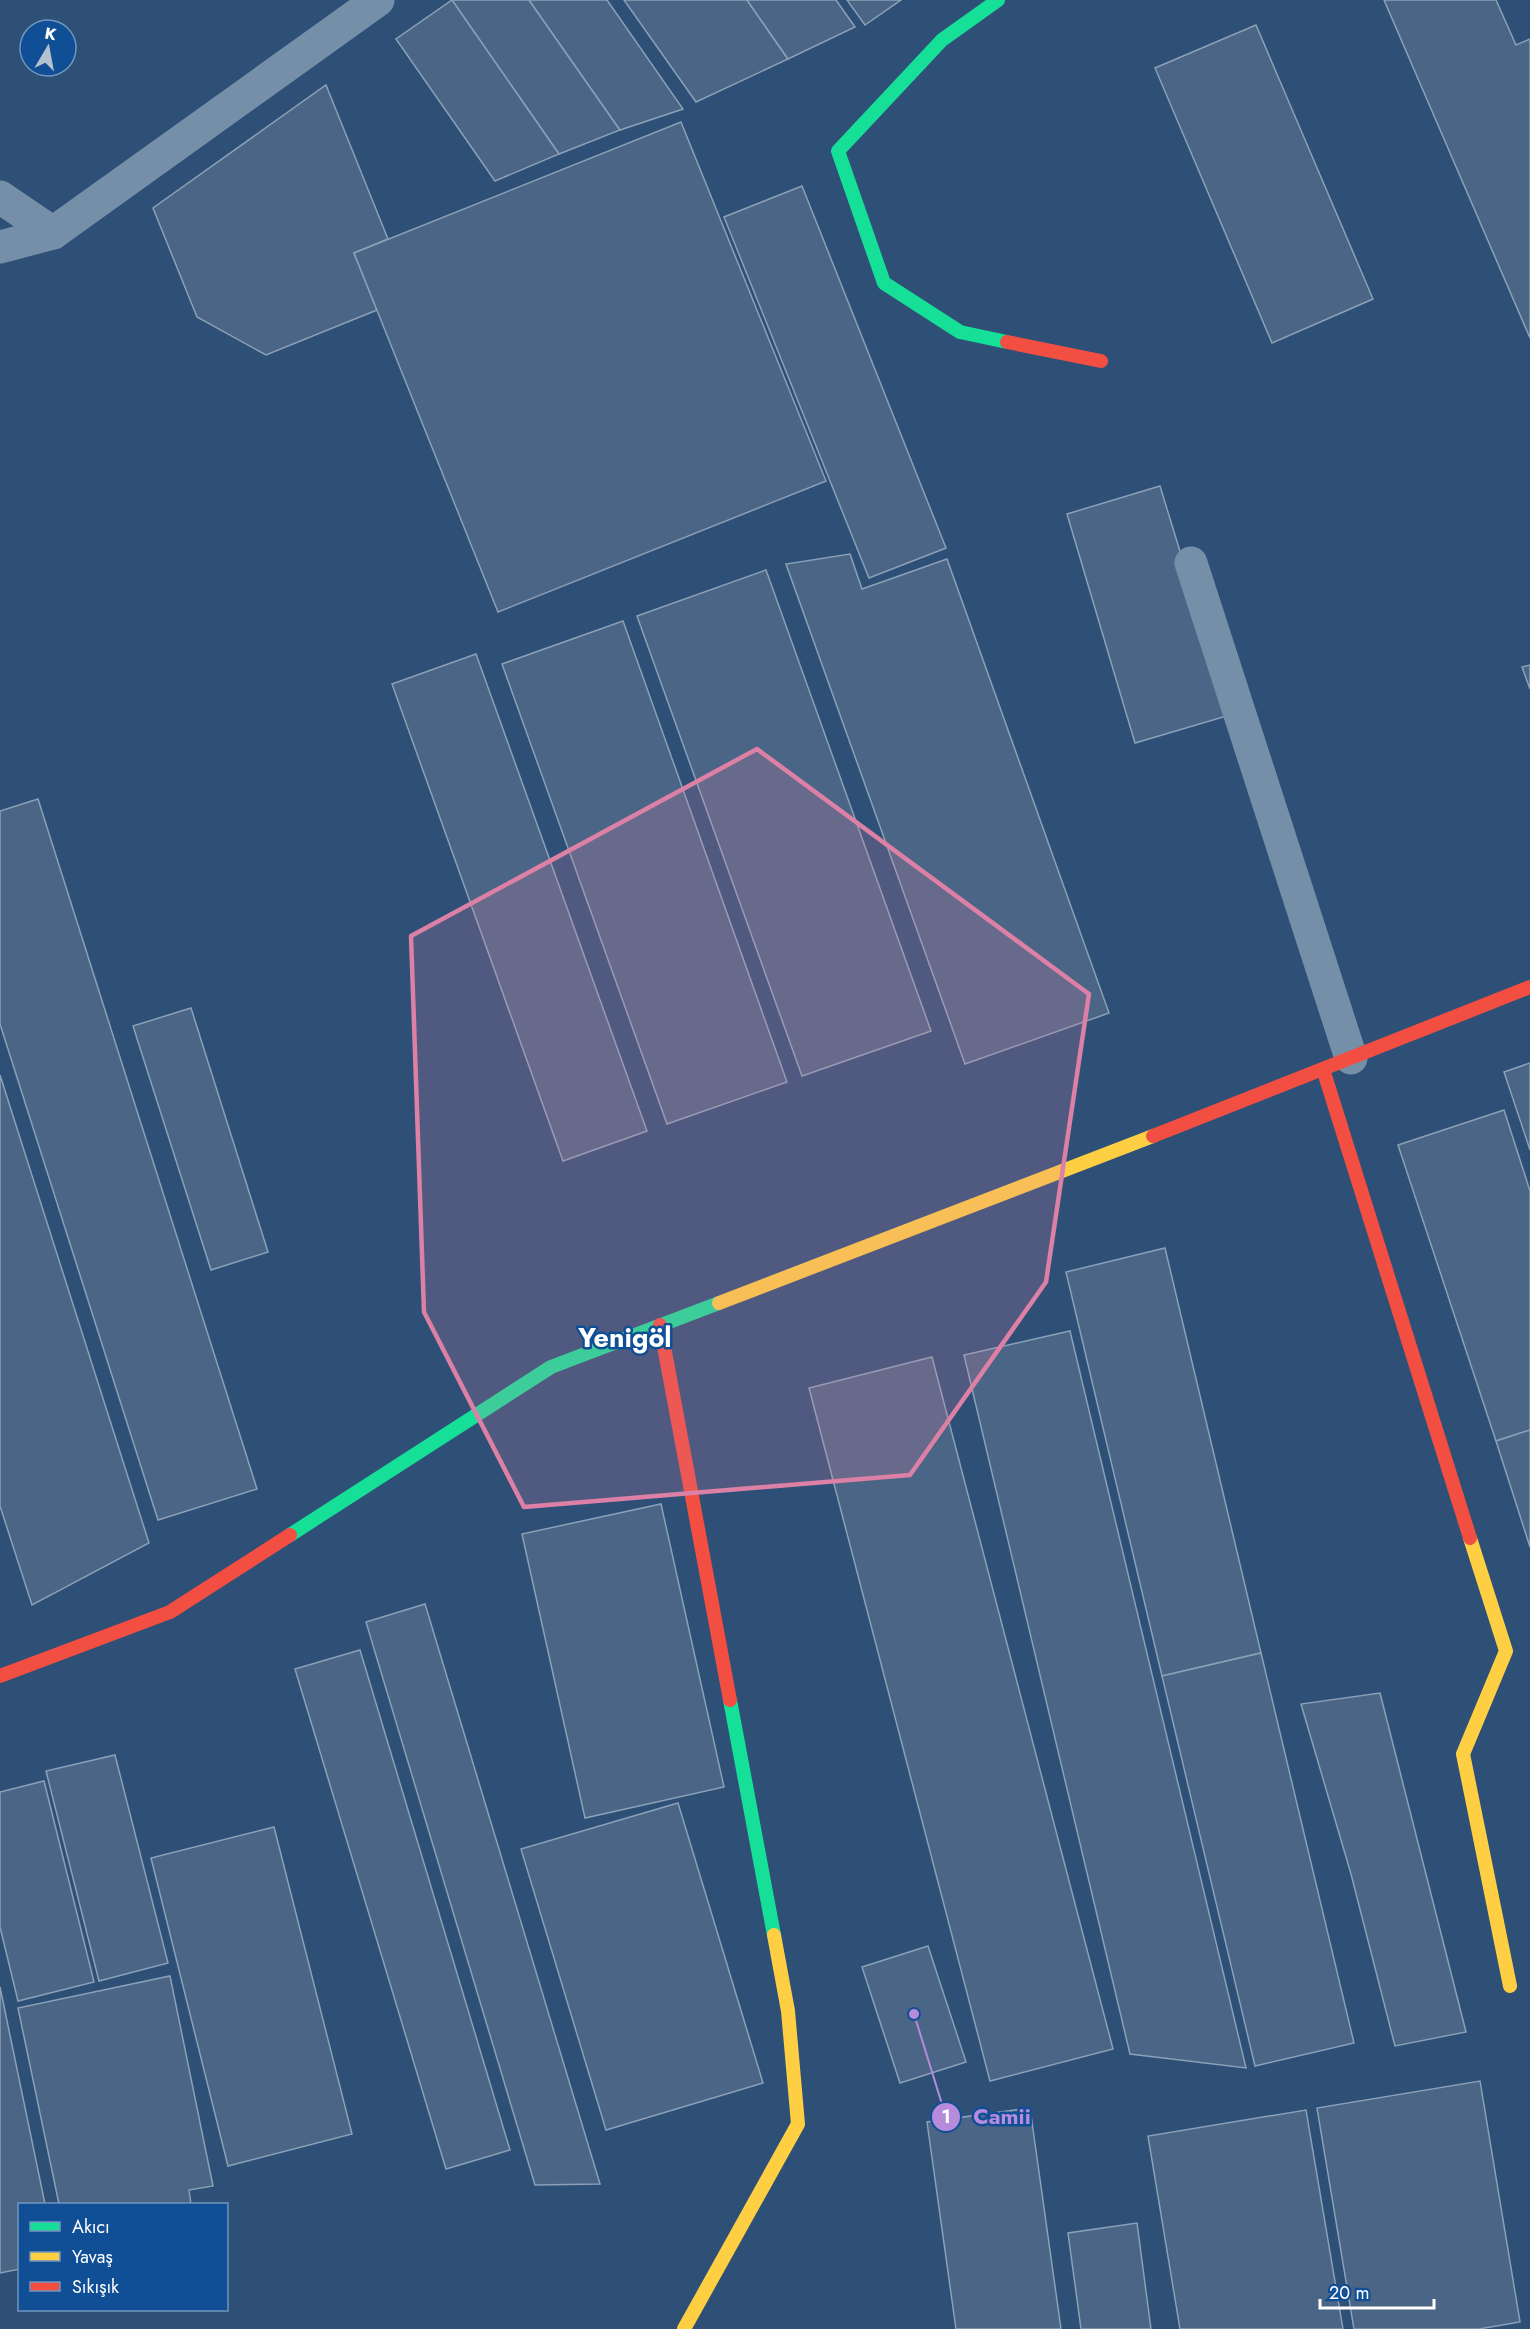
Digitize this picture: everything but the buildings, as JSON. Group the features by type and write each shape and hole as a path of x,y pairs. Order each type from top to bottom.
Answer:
{"street":[{"path":"0,247 53,233 378,0"},
{"path":"998,0 942,40 838,151 884,283 960,332 1101,361"},
{"path":"0,197 53,233"},
{"path":"1191,563 1506,1651 1463,1754 1510,1986"},
{"path":"0,1676 170,1612 551,1366 1530,987"},
{"path":"660,1325 788,2011 798,2124 684,2329"}],"highlighted area":[{"path":"757,749 1089,994 1046,1282 910,1475 524,1507 424,1312 411,936"}],"traffic: fast":[{"path":"998,0 942,40 838,151 884,283 960,332 1007,342"},
{"path":"290,1535 551,1367 719,1303"},
{"path":"730,1700 774,1935"}],"traffic: slow":[{"path":"719,1303 1153,1136"},
{"path":"1470,1538 1506,1651 1463,1754 1510,1986"},
{"path":"684,2329 798,2124 788,2011 774,1935"}],"traffic: jam":[{"path":"1007,342 1101,361"},
{"path":"1153,1136 1530,987"},
{"path":"1323,1069 1470,1538"},
{"path":"660,1325 730,1700"},
{"path":"0,1676 170,1612 290,1535"}],"place":[{"name":"Camii","path":"914,2014"}],"district":[{"name":"Yenigöl","path":"625,1338"}]}
